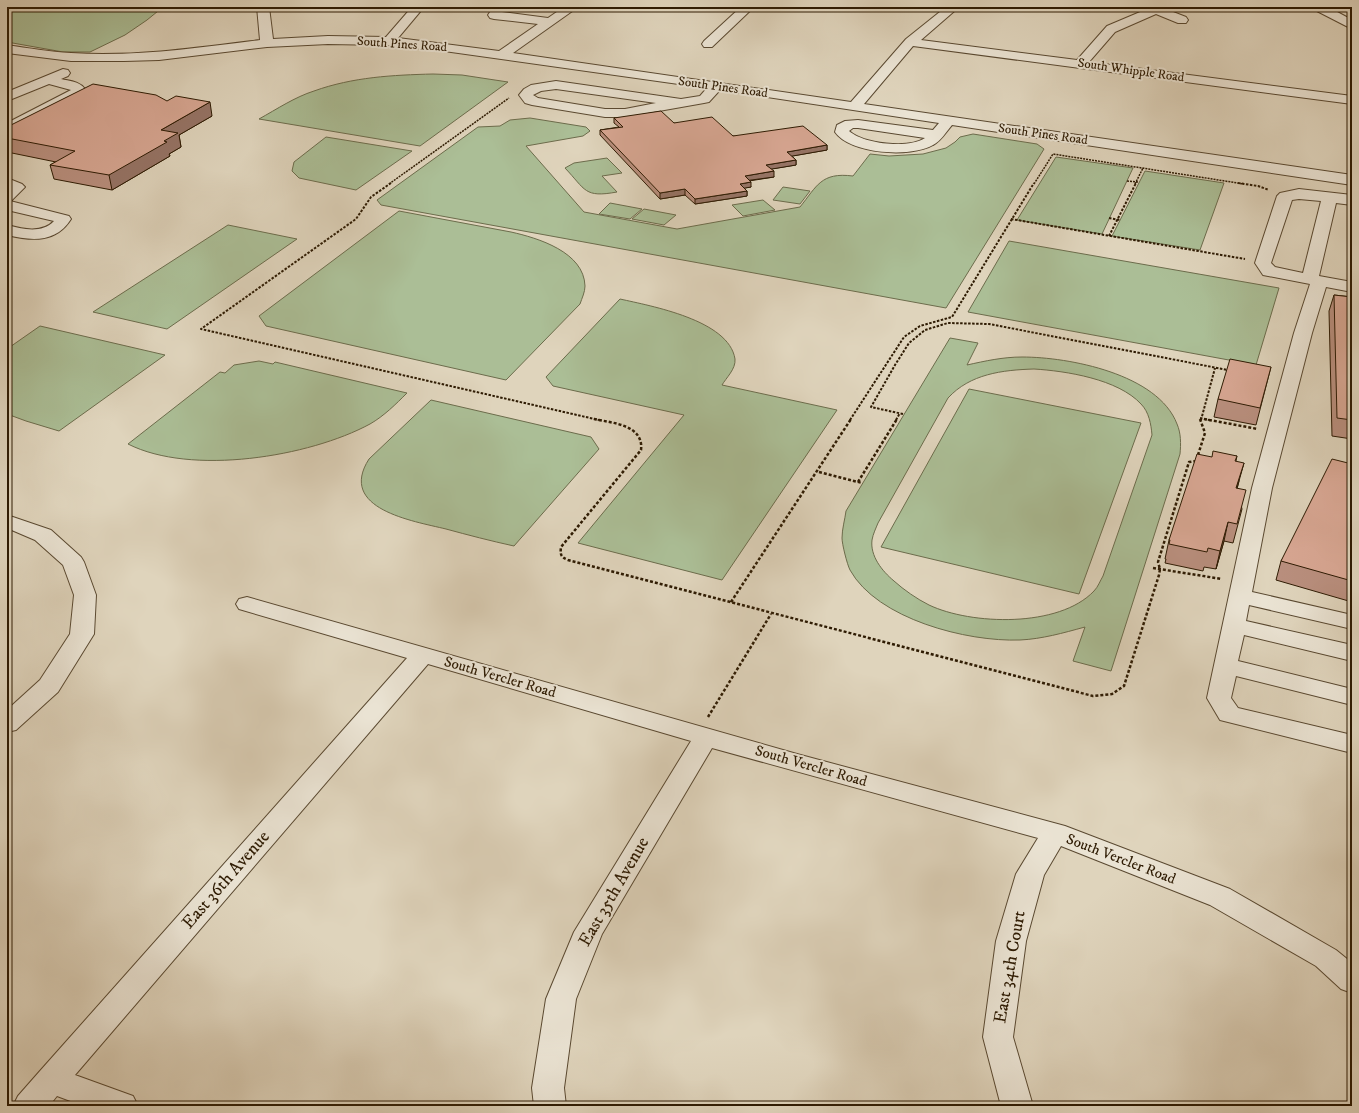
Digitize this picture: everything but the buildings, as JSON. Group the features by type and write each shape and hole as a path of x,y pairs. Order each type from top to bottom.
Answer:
{"street":[{"path":"263,7 267,43"},
{"path":"386,41 388,41 418,7"},
{"path":"501,55 572,7"},
{"path":"708,44 748,7"},
{"path":"855,106 910,42 953,7"},
{"path":"1319,7 1352,25"},
{"path":"1080,64 1111,30 1161,8 1182,20"},
{"path":"494,15 550,22"},
{"name":"South Pines Road","path":"7,49 59,56 159,56 206,54 267,43 328,40 386,41 501,55 717,86 1352,180"},
{"name":"South Whipple Road","path":"910,42 1352,100"},
{"path":"7,97 49,80 91,57"},
{"path":"7,129 70,97 76,93 78,89 74,86 49,80"},
{"path":"681,103 566,86 543,86 533,89 526,95 530,100 537,102 612,113 643,110 704,99 719,101"},
{"path":"704,99 717,86"},
{"path":"937,135 858,124 845,126 842,132 854,142 884,147 909,147 928,142 937,135 948,120"},
{"path":"7,183 17,187 7,197"},
{"path":"1352,200 1299,194 1285,196 1263,263 1269,271 1352,287"},
{"path":"1330,197 1303,333 1262,488 1219,698 1229,714 1352,744"},
{"path":"7,205 63,219 58,226 40,234 29,235 7,230"},
{"path":"7,520 43,535 73,562 85,595 82,634 49,686 7,724"},
{"path":"1241,590 1352,622"},
{"name":"South Vercler Road","path":"247,604 702,735 1054,833 1220,897 1326,958 1352,981"},
{"path":"1234,625 1352,653"},
{"name":"East 36th Avenue","path":"29,1106 423,655"},
{"path":"1226,666 1352,697"},
{"name":"East 35th Avenue","path":"550,1106 548,1088 561,999 588,932 702,735"},
{"name":"East 34th Court","path":"1017,1106 998,1037 1011,941 1030,874 1054,833"},
{"path":"51,1080 122,1106"}],"path":[{"path":"510,93 509,99 372,197 366,203 356,219 201,329 615,423 632,429 641,438 641,450 561,547 560,553 562,557 579,563 731,602 771,614 1088,695 1110,695 1119,692 1124,686 1160,569 1158,562 1189,462 1196,461 1200,463"},
{"path":"731,602 904,337 910,331 930,322 952,318 1011,219 1053,154 1258,186 1285,196"},
{"path":"1109,236 1119,220 1143,168"},
{"path":"1127,180 1137,182"},
{"path":"1109,218 1119,220"},
{"path":"1011,219 1192,249 1263,263"},
{"path":"819,472 860,483 901,413 872,407 906,348 916,336 925,330 939,325 957,322 989,324 1197,362 1230,371"},
{"path":"1196,461 1205,433 1200,418 1215,368"},
{"path":"1200,418 1277,432"},
{"path":"1153,568 1212,576 1241,590"},
{"path":"702,735 771,614"}],"green space":[{"path":"7,7 163,7 125,35 90,52 63,52 7,42"},
{"path":"433,74 462,75 508,82 420,146 259,119 300,96 329,86 373,78"},
{"path":"530,118 586,127 590,131 583,136 526,146 584,212 677,229 800,207 821,182 834,176 853,176 870,154 889,156 923,154 946,148 960,137 973,134 1037,144 1044,149 946,308 381,205 377,200 478,127 500,126 510,120"},
{"path":"326,137 412,151 356,190 299,178 292,171 294,162"},
{"path":"1056,157 1133,168 1102,234 1017,220"},
{"path":"607,158 622,173 602,176 617,192 606,194 592,193 582,187 565,168 574,163"},
{"path":"1145,171 1224,183 1200,250 1112,236"},
{"path":"783,187 810,191 800,204 773,200"},
{"path":"763,200 775,210 743,216 732,205"},
{"path":"610,203 642,209 630,219 599,214"},
{"path":"644,209 676,215 664,225 632,219"},
{"path":"399,211 511,232 534,238 558,248 577,264 583,274 585,288 580,304 506,380 266,326 259,316"},
{"path":"228,225 297,239 167,329 93,312"},
{"path":"1009,241 1279,288 1256,365 968,312"},
{"path":"620,299 687,317 719,334 730,346 735,359 732,370 722,385 837,410 722,580 578,543 684,415 553,386 546,377"},
{"path":"40,326 165,355 59,431 7,414 7,349"},
{"path":"950,338 978,343 967,365 1022,357 1063,360 1110,372 1132,381 1151,392 1167,407 1177,424 1179,431 1181,442 1180,454 1111,671 1073,661 1085,627 1036,638 999,640 950,632 925,624 880,602 863,587 850,570 842,538 846,511","holes":["1034,369 1076,374 1105,382 1131,395 1141,404 1149,418 1152,435 1103,576 1094,591 1079,603 1059,612 1037,617 990,619 947,612 929,605 906,591 885,573 878,563 872,546 872,538 878,523 948,398 966,383 987,375 999,372"]},
{"path":"259,361 273,364 275,362 407,393 385,414 370,424 345,436 315,446 283,453 250,458 216,460 184,459 154,454 128,444 220,372 225,373 234,365"},
{"path":"969,389 1141,423 1079,594 881,547"},
{"path":"431,400 591,437 599,449 514,546 416,522 383,510 371,501 363,490 362,476 369,459"}]}
